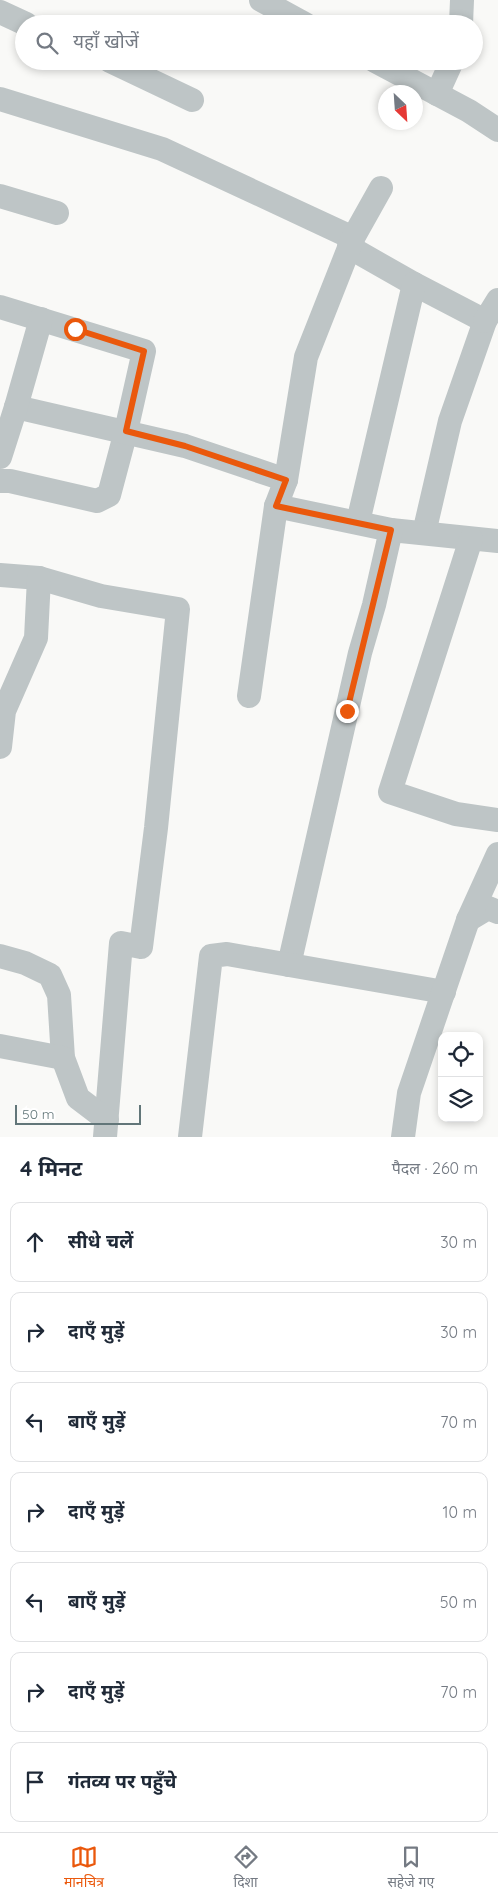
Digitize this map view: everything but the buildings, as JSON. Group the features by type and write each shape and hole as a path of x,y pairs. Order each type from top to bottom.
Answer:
{"street":[{"path":"261,0 288,15"},
{"path":"461,15 462,0"},
{"path":"0,12 15,19"},
{"path":"129,70 192,100"},
{"path":"392,70 498,130"},
{"path":"437,94 448,70"},
{"path":"0,99 162,149 351,242 414,284 485,321"},
{"path":"249,696 276,506 286,480 306,356 351,242 381,188"},
{"path":"0,196 57,213"},
{"path":"358,522 414,284"},
{"path":"424,533 450,421 485,321 498,300"},
{"path":"0,307 144,351 110,496 97,501 10,481 0,481"},
{"path":"0,457 16,407 40,318"},
{"path":"16,407 185,446 286,480"},
{"path":"276,506 391,530 498,541"},
{"path":"289,965 360,653 374,605 391,530"},
{"path":"471,539 390,792 456,814 498,820"},
{"path":"0,576 39,578 101,596 178,609 156,828 141,947 121,944 106,1129"},
{"path":"0,747 4,711 36,638 39,578"},
{"path":"403,1137 409,1093 468,920 498,854"},
{"path":"468,920 488,908 498,912"},
{"path":"190,1137 211,956 226,954 444,992"},
{"path":"0,956 25,963 50,975 59,995 63,1058 78,1098 106,1129"},
{"path":"0,1046 63,1058"}],"route":[{"path":"75,329 144,351 126,431 185,446 286,480 276,506 391,530 347,711"}]}
